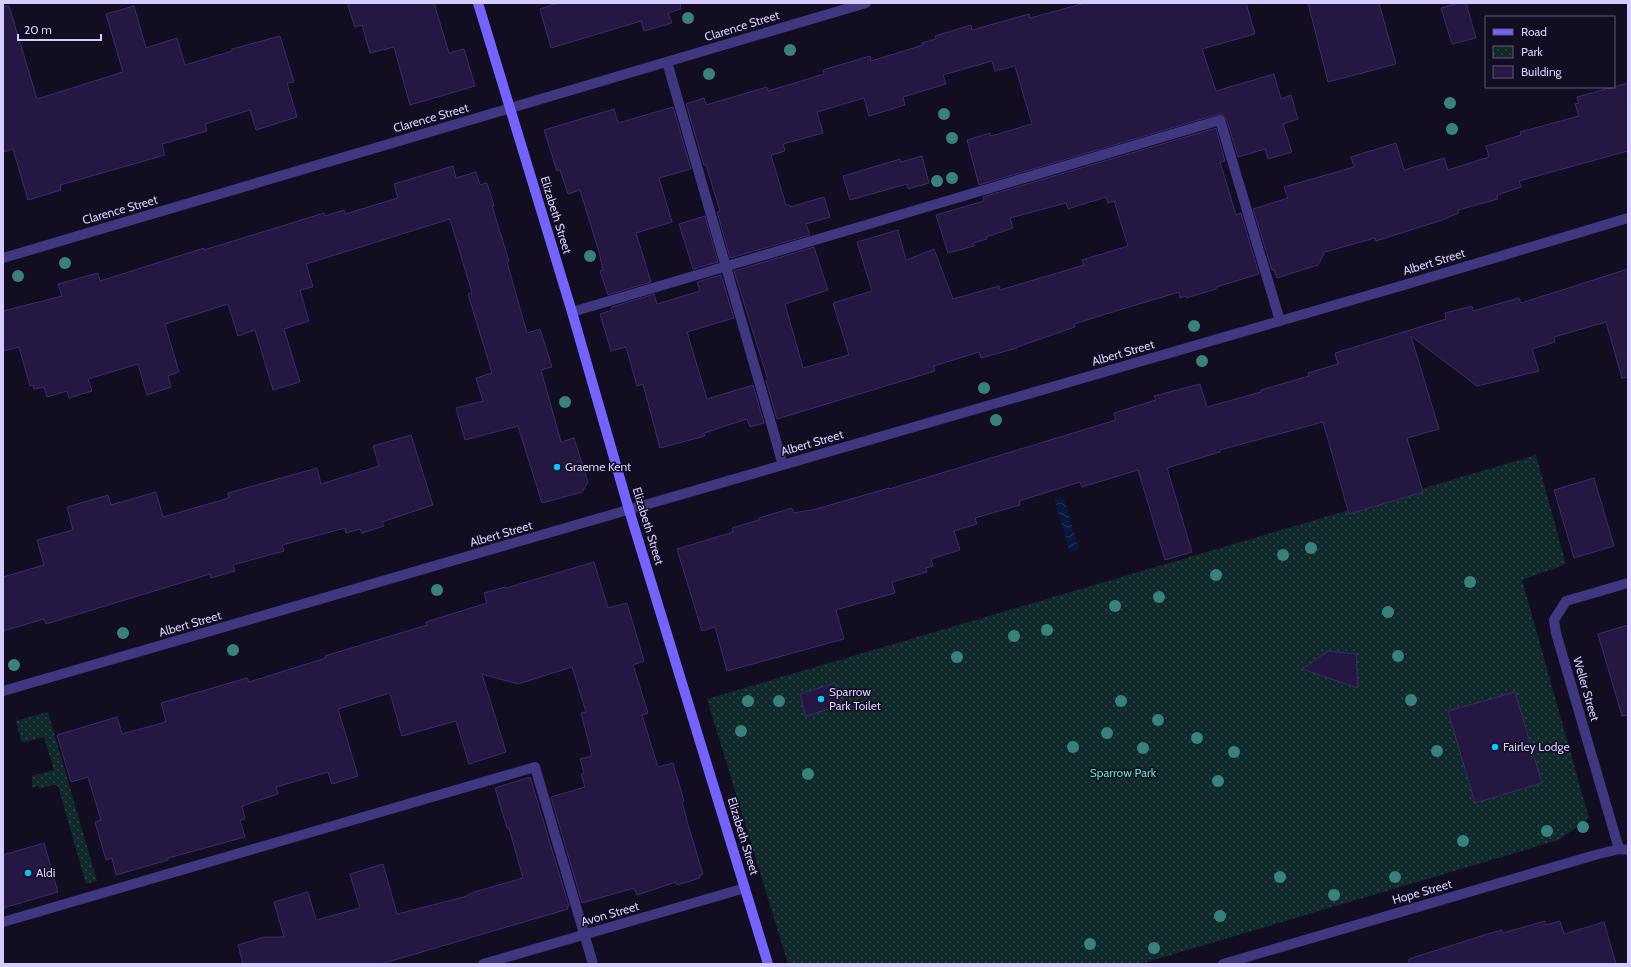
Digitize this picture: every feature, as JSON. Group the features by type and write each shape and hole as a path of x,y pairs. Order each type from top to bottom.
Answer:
{"street":[{"name":"Elizabeth Street","path":"478,3 572,312 629,510 768,964"},
{"name":"Clarence Street","path":"3,258 866,3"},
{"path":"667,62 783,465"},
{"path":"572,312 1220,120 1280,321"},
{"name":"Albert Street","path":"3,692 1280,321 1628,218"},
{"name":"Weller Street","path":"1624,850 1556,633 1554,620 1566,601 1628,583"},
{"path":"3,922 535,768 593,964"},
{"name":"Hope Street","path":"1223,964 1595,855 1624,850"},
{"name":"Avon Street","path":"483,964 745,888"}],"green space":[{"name":"Sparrow Park","path":"1536,455 1566,564 1522,580 1589,818 1559,840 1140,964 788,964 707,699"},
{"path":"48,712 97,881 86,884 58,786 52,785 40,789 38,786 32,788 32,776 54,770 44,737 27,742 21,741 16,721"}],"water":[{"path":"1063,495 1079,549 1070,552 1054,498"}],"building":[{"path":"347,3 434,3 449,53 464,49 475,86 410,105 394,47 370,53 362,25 355,27"},
{"path":"558,3 680,3 681,9 668,13 672,23 644,31 641,21 551,48 540,9"},
{"path":"1085,3 1246,3 1255,34 1202,49 1216,91 1274,74 1281,99 1291,95 1298,119 1283,124 1292,152 1268,159 1265,149 1238,157 1226,118 1222,114 1219,114 979,185 967,140 990,133 991,136 1032,124 1015,66 995,71 992,61 943,75 946,84 903,97 905,105 869,116 864,98 817,112 823,133 783,144 785,151 771,155 786,205 789,205 790,207 824,197 830,217 806,224 810,235 730,258 717,212 720,211 706,165 704,165 686,104 704,98 706,105 767,87 768,91 824,74 823,70 870,56 871,61 923,45 922,43 936,39 935,36 971,25 972,30 1029,14 1030,18"},
{"path":"1308,3 1379,3 1396,64 1328,82"},
{"path":"1459,3 1466,3 1476,38 1452,44 1441,8"},
{"path":"3,6 9,6 37,99 123,72 106,14 134,6 146,48 177,38 185,65 232,51 232,49 280,36 294,82 287,83 297,117 256,130 250,110 205,124 207,131 162,144 165,155 60,185 61,190 28,200 13,149 3,152"},
{"path":"1628,83 1628,151 1519,181 1521,187 1497,195 1498,199 1458,210 1459,213 1442,220 1376,241 1375,238 1325,252 1318,265 1277,278 1274,270 1272,270 1253,209 1288,198 1284,187 1354,167 1351,157 1396,143 1404,170 1444,158 1448,170 1489,157 1486,146 1521,135 1520,132 1579,116 1575,104 1579,103 1577,97 1610,88 1615,88 1615,87"},
{"path":"673,107 691,169 659,178 672,222 636,233 651,282 608,295 600,271 603,270 599,252 580,190 568,194 560,170 557,171 544,130 614,109 618,123"},
{"path":"1216,128 1225,161 1220,162 1236,215 1241,213 1259,274 1186,298 1186,296 1180,298 1179,292 1119,310 1074,324 1075,327 1017,348 981,358 979,352 934,366 935,371 777,419 766,381 768,380 734,271 814,247 828,290 785,304 803,368 849,355 833,303 872,291 857,242 898,230 906,260 934,249 953,299 999,286 1000,290 1084,265 1082,260 1128,246 1114,201 1108,203 1106,197 1068,209 1066,203 1010,218 1013,228 973,243 974,246 948,253 936,215 984,201 983,197"},
{"path":"922,156 929,183 908,189 907,184 850,200 843,176 900,159 901,162"},
{"path":"453,166 456,178 476,172 480,185 487,183 527,333 540,329 552,367 541,370 561,442 574,438 588,482 582,492 542,503 518,426 465,440 456,408 483,401 476,378 492,373 468,294 472,293 450,219 306,264 313,287 300,290 309,321 284,329 300,382 273,390 255,330 238,336 228,304 165,324 179,372 168,376 171,387 147,395 138,364 88,379 92,391 69,398 67,391 47,397 44,387 34,389 33,385 30,386 19,347 3,351 3,311 62,296 58,284 98,273 100,281 204,248 204,250 324,213 325,216 344,210 345,214 398,198 394,184"},
{"path":"705,216 718,262 693,269 679,224"},
{"path":"1628,269 1628,377 1622,378 1606,322 1554,337 1555,342 1532,349 1539,371 1477,386 1411,336 1439,429 1407,438 1423,492 1349,514 1323,422 1220,450 1220,452 1167,468 1192,552 1165,560 1138,470 1082,487 1080,482 1019,501 1020,505 975,518 977,524 954,531 960,550 931,559 933,566 926,568 927,572 892,582 895,593 836,610 844,639 727,671 715,627 702,631 677,549 733,532 732,528 792,508 794,513 816,509 889,489 1116,420 1114,413 1156,400 1154,396 1200,384 1207,407 1261,392 1261,390 1309,376 1308,373 1338,364 1335,353 1446,319 1445,313 1472,306 1473,311 1519,298 1521,303"},
{"path":"721,275 734,318 687,332 707,399 753,385 764,423 750,427 747,419 704,433 705,436 660,448 643,384 637,386 626,347 611,351 600,314 612,310 612,307 654,294 657,304 700,291 697,282"},
{"path":"411,435 433,505 382,522 384,526 362,533 360,529 346,533 345,528 282,545 284,551 233,565 235,571 211,578 210,574 46,624 44,619 3,631 3,577 44,565 37,540 73,530 67,507 108,495 111,505 156,492 163,517 229,498 228,493 317,468 321,484 379,466 373,446"},
{"path":"1594,478 1614,546 1574,558 1554,490"},
{"path":"594,562 608,608 627,603 644,661 633,665 648,713 642,715 658,767 673,763 684,801 682,802 689,828 703,874 699,876 700,878 677,885 676,882 637,895 634,888 582,903 551,797 585,787 581,774 584,773 580,759 592,756 581,713 586,712 572,667 518,684 482,674 506,752 469,764 456,721 402,736 390,693 338,709 358,776 332,784 328,772 276,787 278,794 242,806 245,819 240,820 245,837 168,858 168,860 116,875 112,858 106,860 95,822 101,820 88,777 71,782 57,735 117,717 122,734 166,722 161,703 247,678 249,682 326,658 325,656 427,625 426,622 487,603 484,593"},
{"path":"1628,625 1628,715 1622,716 1598,634"},
{"path":"1328,651 1356,654 1358,688 1302,669"},
{"name":"Sparrow Park Toilet","path":"835,683 842,705 806,716 800,694"},
{"name":"Fairley Lodge","path":"1515,692 1542,783 1475,803 1448,711"},
{"path":"530,777 569,906 567,907 568,909 381,964 243,964 238,945 264,937 284,937 274,902 308,892 316,920 360,908 350,874 383,864 397,914 464,897 474,892 523,878 509,828 507,828 495,788"},
{"name":"Aldi","path":"44,843 58,892 3,908 3,855"},
{"path":"1545,921 1546,925 1560,921 1564,934 1604,922 1616,964 1409,964 1409,959 1481,936 1502,930 1503,933"}],"place":[{"name":"Graeme Kent","path":"557,467"},
{"name":"Sparrow Park Toilet","path":"821,699"},
{"name":"Fairley Lodge","path":"1495,747"},
{"name":"Aldi","path":"28,873"}]}
